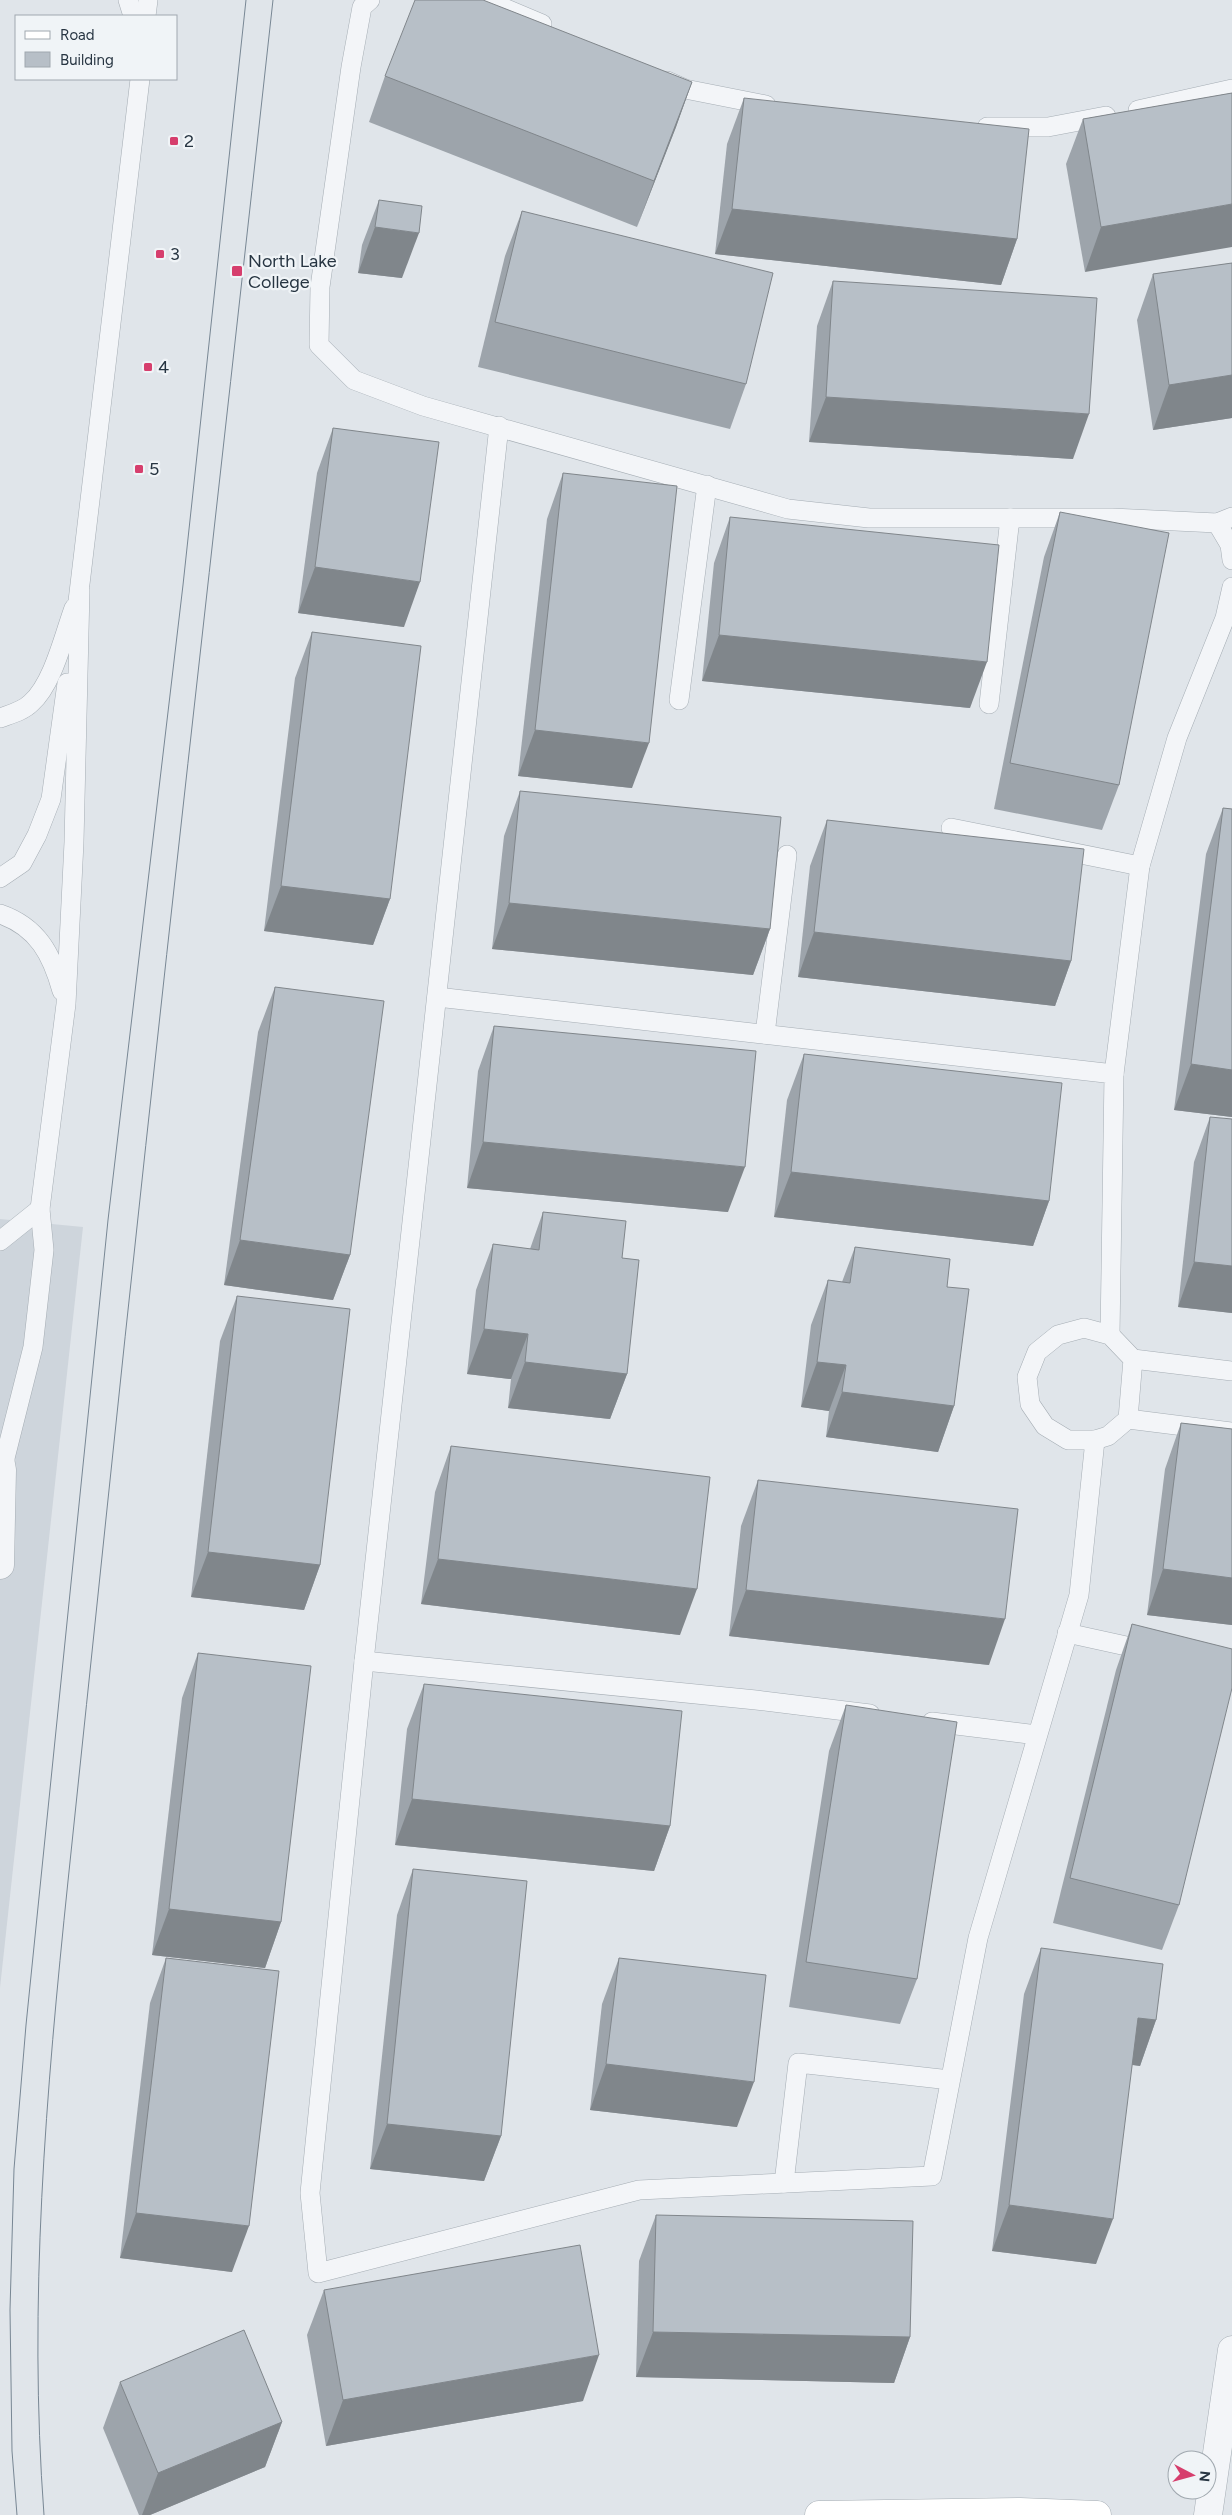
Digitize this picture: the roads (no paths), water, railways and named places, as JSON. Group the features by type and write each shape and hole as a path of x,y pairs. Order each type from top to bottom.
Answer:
{"main road":[{"path":"819,2515 1020,2512 1098,2515"}],"street":[{"path":"0,1566 1,1464"},
{"path":"1208,2515 1232,2350"}],"lane":[{"path":"128,0 133,15"},
{"path":"146,15 148,0"},
{"path":"370,0 362,7 351,67 320,287 319,345 354,380 423,406 788,509 869,518 1224,520 1232,560"},
{"path":"485,0 562,32"},
{"path":"649,73 685,89 780,108"},
{"path":"0,878 22,863 37,835 51,800 80,590 140,80"},
{"path":"972,126 1048,127 1199,98 1232,89"},
{"path":"499,426 364,1661 310,2193 318,2272 639,2190 932,2176 978,1938 1079,1595 1095,1440"},
{"path":"679,700 706,485"},
{"path":"989,704 1010,518"},
{"path":"1110,1335 1114,1074 1140,866 1177,738 1224,618 1232,587"},
{"path":"0,718 20,711 32,703 42,690 58,654 80,590"},
{"path":"1,1464 33,1347 44,1250 40,1209 66,1004 74,842 80,590"},
{"path":"951,828 1140,866"},
{"path":"766,1034 788,855"},
{"path":"0,914 30,930 46,949 57,974 66,1004"},
{"path":"437,997 1114,1074"},
{"path":"0,1241 40,1209"},
{"path":"1133,1359 1128,1419 1108,1436 1095,1440 1068,1440 1045,1426 1030,1404 1027,1377 1037,1352 1058,1335 1084,1328 1110,1335 1133,1359 1232,1371"},
{"path":"1128,1419 1232,1432"},
{"path":"1067,1633 1164,1654"},
{"path":"364,1661 756,1700 891,1717"},
{"path":"911,1719 1037,1735"},
{"path":"784,2183 798,2063 950,2080"}],"tram line":[{"path":"17,2515 12,2451 10,2310 14,2169 26,2025 108,1220 183,585 246,0"},
{"path":"44,2515 38,2356 39,2277 47,2119 60,1960 146,1146 273,0"}],"place":[{"name":"2","path":"174,141"},
{"name":"3","path":"160,254"},
{"name":"North Lake College","path":"237,271"},
{"name":"4","path":"148,367"},
{"name":"5","path":"139,469"}]}
